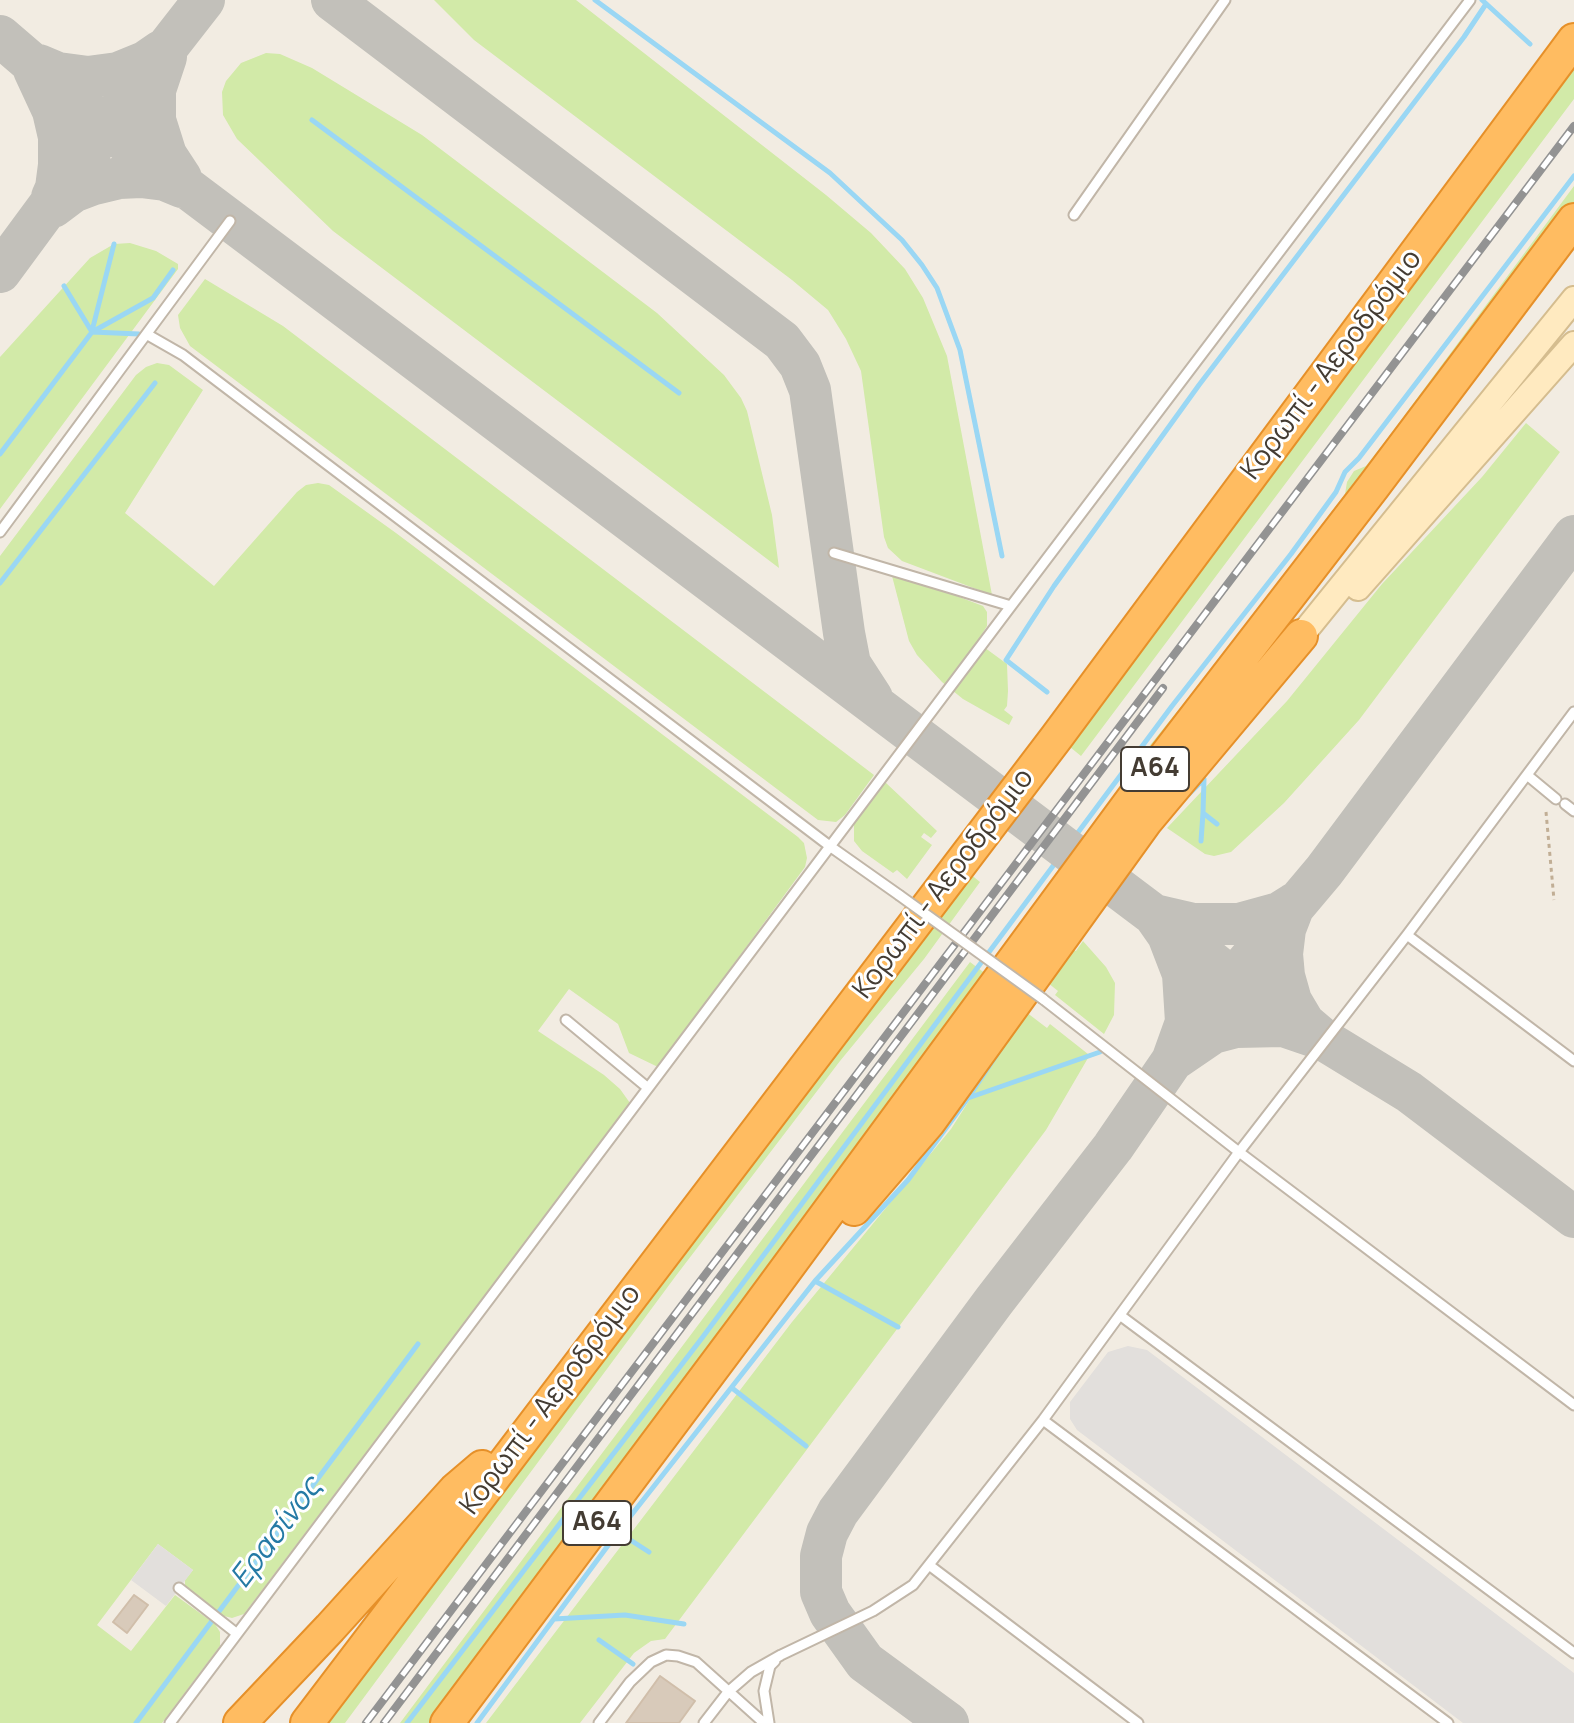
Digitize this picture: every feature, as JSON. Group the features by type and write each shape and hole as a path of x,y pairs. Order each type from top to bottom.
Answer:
{"highway":[{"name":"Κορωπί - Αεροδρόμιο","path":"307,1723 1056,738 1574,40"},
{"name":"Α64","path":"447,1722 745,1325 1137,793 1574,220"},
{"path":"745,1325 861,1202 929,1122 1146,821 1301,636"},
{"path":"240,1723 455,1490 532,1424"}],"street":[{"path":"1301,636 1574,299"},
{"path":"1301,636 1341,607 1574,344"}],"lane":[{"path":"1074,215 1225,0"},
{"path":"170,1723 1470,0"},
{"path":"0,532 230,221"},
{"path":"148,335 183,355 831,847 1043,999 1239,1152 1574,1405"},
{"path":"834,553 1011,606"},
{"path":"704,1723 728,1692 751,1672 873,1611 913,1585 1043,1420 1239,1152 1574,712"},
{"path":"1527,775 1574,811"},
{"path":"1407,935 1574,1061"},
{"path":"566,1020 648,1088"},
{"path":"1121,1316 1574,1653"},
{"path":"1043,1420 1448,1723"},
{"path":"929,1565 1138,1723"},
{"path":"179,1588 236,1633"},
{"path":"599,1723 630,1682 651,1662 666,1655 696,1662 767,1723"},
{"path":"767,1723 764,1691 770,1666 781,1655"}],"path":[{"path":"1546,812 1554,900"}],"green space":[{"path":"434,0 576,0 826,195 871,233 905,269 923,298 947,356 992,595 902,561 888,548 861,371 828,310 474,40"},
{"path":"266,53 280,54 312,68 422,135 657,313 724,375 747,411 772,515 779,568 333,231 237,139 223,115 222,92 226,81 241,63"},
{"path":"1574,62 1574,99 1081,756 1065,743"},
{"path":"1574,186 1574,204 1476,336 1130,785 1122,780 1143,749 1147,749 1233,642 1345,494 1347,482 1354,471 1366,466 1387,439"},
{"path":"130,243 156,251 178,264 178,269 0,509 0,357 90,258 114,244"},
{"path":"205,279 283,326 874,775 845,815 836,822 818,820 190,346 180,328 178,315"},
{"path":"157,363 169,365 203,390 125,513 214,586 297,492 306,485 329,485 798,837 804,843 807,858 805,867 658,1067 629,1053 618,1024 569,989 538,1031 604,1075 630,1103 244,1614 232,1618 224,1616 185,1588 185,1580 193,1570 158,1544 97,1625 131,1651 175,1595 215,1624 220,1632 220,1646 162,1723 0,1723 0,556 136,375"},
{"path":"1526,423 1560,452 1359,720 1284,803 1231,852 1214,856 1205,854 1167,828 1287,701 1382,584 1482,477"},
{"path":"896,573 983,606 987,612 987,626 977,642 1007,664 1008,691 1004,710 1013,717 1009,725 963,699 917,655 909,641 892,576"},
{"path":"885,782 937,831 931,838 924,833 921,837 932,845 907,879 862,851 854,841 854,824"},
{"path":"969,873 980,882 924,959 840,1061 675,1277 345,1723 324,1723"},
{"path":"1083,941 1106,967 1115,983 1114,1015 1104,1034 1055,995 1058,991 1048,983"},
{"path":"970,962 986,974 540,1576 429,1723 400,1723"},
{"path":"1026,1012 1047,1028 1050,1024 1088,1054 1088,1058 1046,1130 665,1639 651,1641 634,1653 580,1723 486,1723 792,1322 951,1129"}],"shaded area":[{"path":"1128,1346 1147,1350 1574,1673 1574,1723 1463,1723 1077,1430 1070,1419 1070,1402 1108,1352"},
{"path":"158,1544 193,1570 166,1606 131,1580"}],"building":[{"path":"134,1595 148,1605 127,1633 113,1622"},
{"path":"660,1676 695,1701 679,1723 626,1723"}],"waterway":[{"path":"595,0 830,173 902,240 922,265 937,288 960,350 1002,556"},
{"path":"1482,0 1530,44"},
{"path":"1047,692 1006,660 1054,586 1199,385 1486,4"},
{"path":"312,120 679,393"},
{"path":"407,1723 702,1338 1172,706 1291,554 1336,492 1345,472 1359,458 1574,176"},
{"path":"92,331 114,244"},
{"path":"139,334 92,332 153,298 173,270"},
{"path":"0,454 92,332 64,286"},
{"path":"0,583 155,383"},
{"path":"1186,797 1204,779 1203,813"},
{"path":"1201,841 1203,813 1217,824"},
{"path":"1001,1048 968,1098 1100,1052"},
{"path":"477,1723 618,1532 782,1323 815,1281 908,1180 968,1098"},
{"path":"815,1281 898,1327"},
{"name":"Ερασίνος","path":"136,1723 418,1344"},
{"path":"732,1388 806,1446"},
{"path":"618,1532 649,1552"},
{"path":"554,1619 625,1615 684,1624"},
{"path":"599,1640 633,1664"}],"taxiway":[{"path":"0,272 204,0"},
{"path":"332,0 782,341 800,365 810,390 850,664 872,698"},
{"path":"0,36 106,127 1154,915 1233,979 1409,1092 1574,1217"},
{"path":"39,65 58,73 88,77 118,73 145,62 161,51"},
{"path":"166,57 155,90 155,120 166,155 181,178"},
{"path":"34,70 53,111 59,137 59,165 52,197"},
{"path":"53,207 73,192 119,178 165,180 182,187"},
{"path":"948,1723 865,1662 830,1613 821,1592 821,1556 827,1533 838,1512 1113,1147 1233,979 1324,871 1574,536"},
{"path":"1295,903 1285,929 1282,954 1284,976 1291,1001 1304,1023 1324,1040 1283,1026 1236,1027 1213,1033 1172,1061 1186,1022 1183,974 1168,935 1154,915 1193,924 1239,924 1279,913 1295,903"}],"railway":[{"path":"366,1723 1574,126"},
{"path":"384,1723 1163,688"}]}
